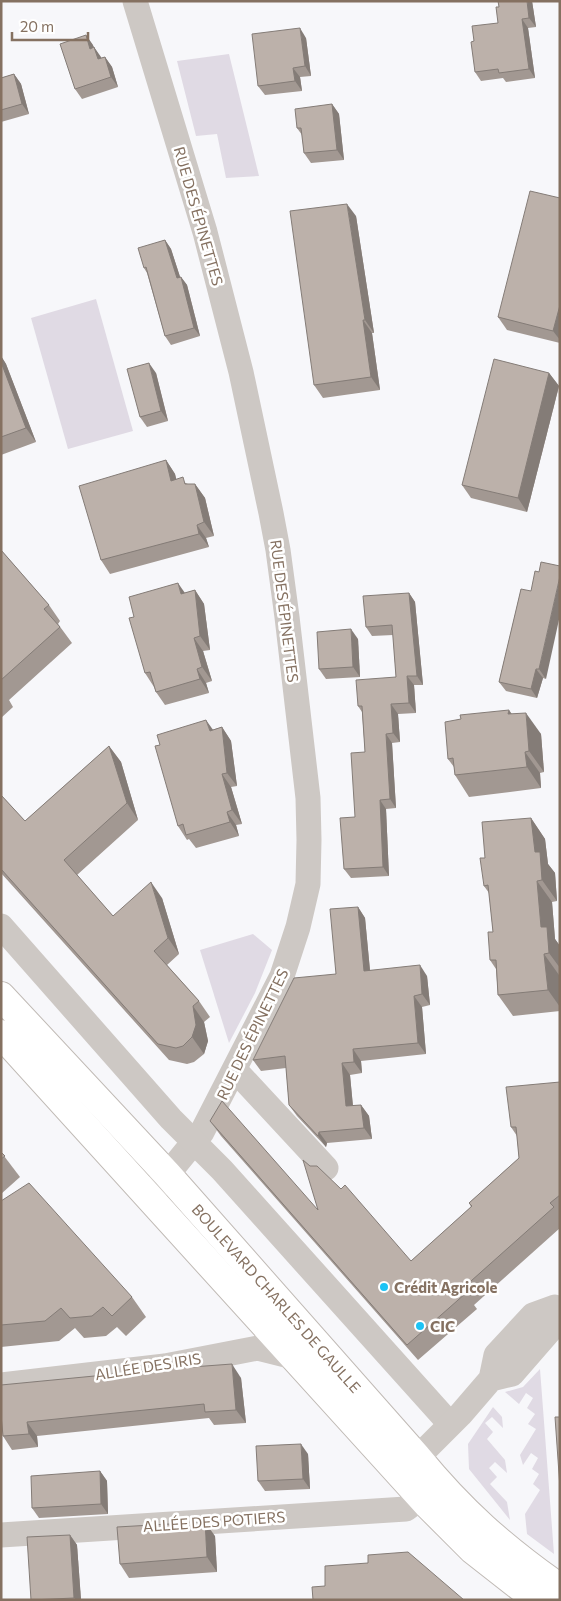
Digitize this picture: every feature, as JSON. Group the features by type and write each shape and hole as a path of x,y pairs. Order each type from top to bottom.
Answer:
{"main road":[{"name":"BOULEVARD CHARLES DE GAULLE","path":"1,996 167,1174 409,1466 422,1497 474,1550 538,1600"},
{"name":"BOULEVARD CHARLES DE GAULLE","path":"1,1034 294,1357 409,1466 444,1490 475,1522 519,1560 560,1588"}],"street":[{"name":"RUE DES ÉPINETTES","path":"135,1 205,232 240,372 278,550 308,798 308,884 298,926 282,976 235,1070 194,1142 149,1197"},
{"path":"1,926 450,1424"},
{"path":"235,1070 326,1168"},
{"path":"409,1466 491,1379 512,1374 552,1328 558,1305"},
{"name":"ALLÉE DES IRIS","path":"1,1385 166,1366 258,1348 294,1357"},
{"name":"ALLÉE DES POTIERS","path":"1,1535 406,1509 422,1497"}],"shaded area":[{"path":"229,54 259,176 226,178 217,134 196,136 177,61"},
{"path":"96,299 133,431 68,449 31,318"},
{"path":"253,934 272,950 255,993 229,1043 200,950"},
{"path":"540,1369 554,1554 527,1534 525,1514 540,1490 533,1484 539,1474 532,1469 538,1458 531,1453 523,1465 520,1455 536,1429 528,1424 535,1414 527,1408 533,1398 526,1393 519,1404 505,1392 523,1387"},
{"path":"493,1407 502,1417 503,1428 492,1417 485,1423 493,1432 487,1439 505,1460 507,1473 495,1462 489,1468 497,1477 490,1484 507,1502 510,1520 469,1469 468,1444"}],"building":[{"path":"498,1 527,1 529,18 522,19 529,69 499,73 498,69 475,72 471,42 474,41 472,26 498,23 496,7 499,7"},
{"path":"300,28 305,66 293,68 295,81 258,86 252,34"},
{"path":"86,35 90,49 94,47 98,59 105,57 111,77 75,89 60,44"},
{"path":"14,74 22,104 1,110 1,78"},
{"path":"332,104 337,150 304,153 301,128 297,128 295,109"},
{"path":"530,191 560,198 560,305 553,331 498,317"},
{"path":"347,204 365,320 363,320 371,377 314,385 290,211"},
{"path":"165,240 177,278 181,277 194,328 165,336 146,267 144,268 138,248"},
{"path":"494,359 549,373 518,498 462,485"},
{"path":"1,362 26,428 1,437"},
{"path":"149,363 161,411 140,417 127,369"},
{"path":"166,460 171,481 183,477 185,484 195,484 204,522 197,525 199,534 101,560 79,486"},
{"path":"1,550 49,605 44,609 60,627 1,680"},
{"path":"541,562 560,566 560,576 539,669 536,669 531,689 499,682 521,589 531,591 535,571 539,572"},
{"path":"178,583 181,594 195,590 200,636 194,638 202,667 197,669 200,679 156,692 150,672 145,673 129,618 134,617 129,597"},
{"path":"409,593 417,676 407,676 409,703 391,704 393,733 386,734 390,799 380,800 383,867 344,869 340,818 355,817 351,753 365,752 362,706 358,706 356,680 396,677 392,625 366,627 363,596"},
{"path":"351,629 353,667 319,669 317,632"},
{"path":"509,710 508,714 526,713 529,751 525,752 527,767 455,775 453,758 448,759 445,722 461,719 460,715"},
{"path":"206,720 210,731 222,727 227,773 222,774 232,810 227,812 230,822 186,835 183,824 178,826 155,746 160,745 157,735"},
{"path":"109,746 127,803 64,860 113,916 151,882 168,938 154,951 199,1001 193,1006 196,1025 192,1037 183,1046 176,1048 158,1044 1,869 1,795 25,821"},
{"path":"531,818 535,852 540,852 542,880 537,881 541,927 547,927 549,953 544,954 548,990 498,995 496,960 490,960 488,932 493,932 488,885 484,886 480,858 485,858 482,822"},
{"path":"358,907 364,971 420,965 422,994 414,996 418,1043 353,1049 354,1062 342,1063 346,1106 361,1105 364,1128 319,1132 318,1136 289,1105 285,1056 253,1060 294,978 336,974 330,909"},
{"path":"560,1082 560,1195 550,1203 554,1207 462,1289 466,1293 407,1345 210,1121 222,1101 318,1210 303,1160 310,1166 317,1166 341,1189 345,1185 411,1261 472,1206 469,1203 519,1158 516,1127 511,1127 506,1087"},
{"path":"29,1183 132,1297 112,1316 103,1307 92,1316 70,1318 61,1308 45,1321 1,1325 1,1201"},
{"path":"192,1364 192,1367 232,1364 236,1410 205,1412 204,1404 27,1422 29,1434 3,1436 1,1385 167,1369 166,1366"},
{"path":"555,1417 560,1417 560,1488"},
{"path":"301,1444 303,1479 258,1481 256,1446"},
{"path":"100,1471 101,1504 32,1508 31,1476"},
{"path":"205,1522 207,1557 120,1564 117,1527"},
{"path":"70,1535 74,1598 31,1600 27,1537"},
{"path":"408,1552 464,1600 313,1600 312,1587 325,1586 325,1566 368,1563 368,1555"}],"place":[{"name":"Crédit Agricole","path":"384,1287"},
{"name":"CIC","path":"420,1326"}]}
